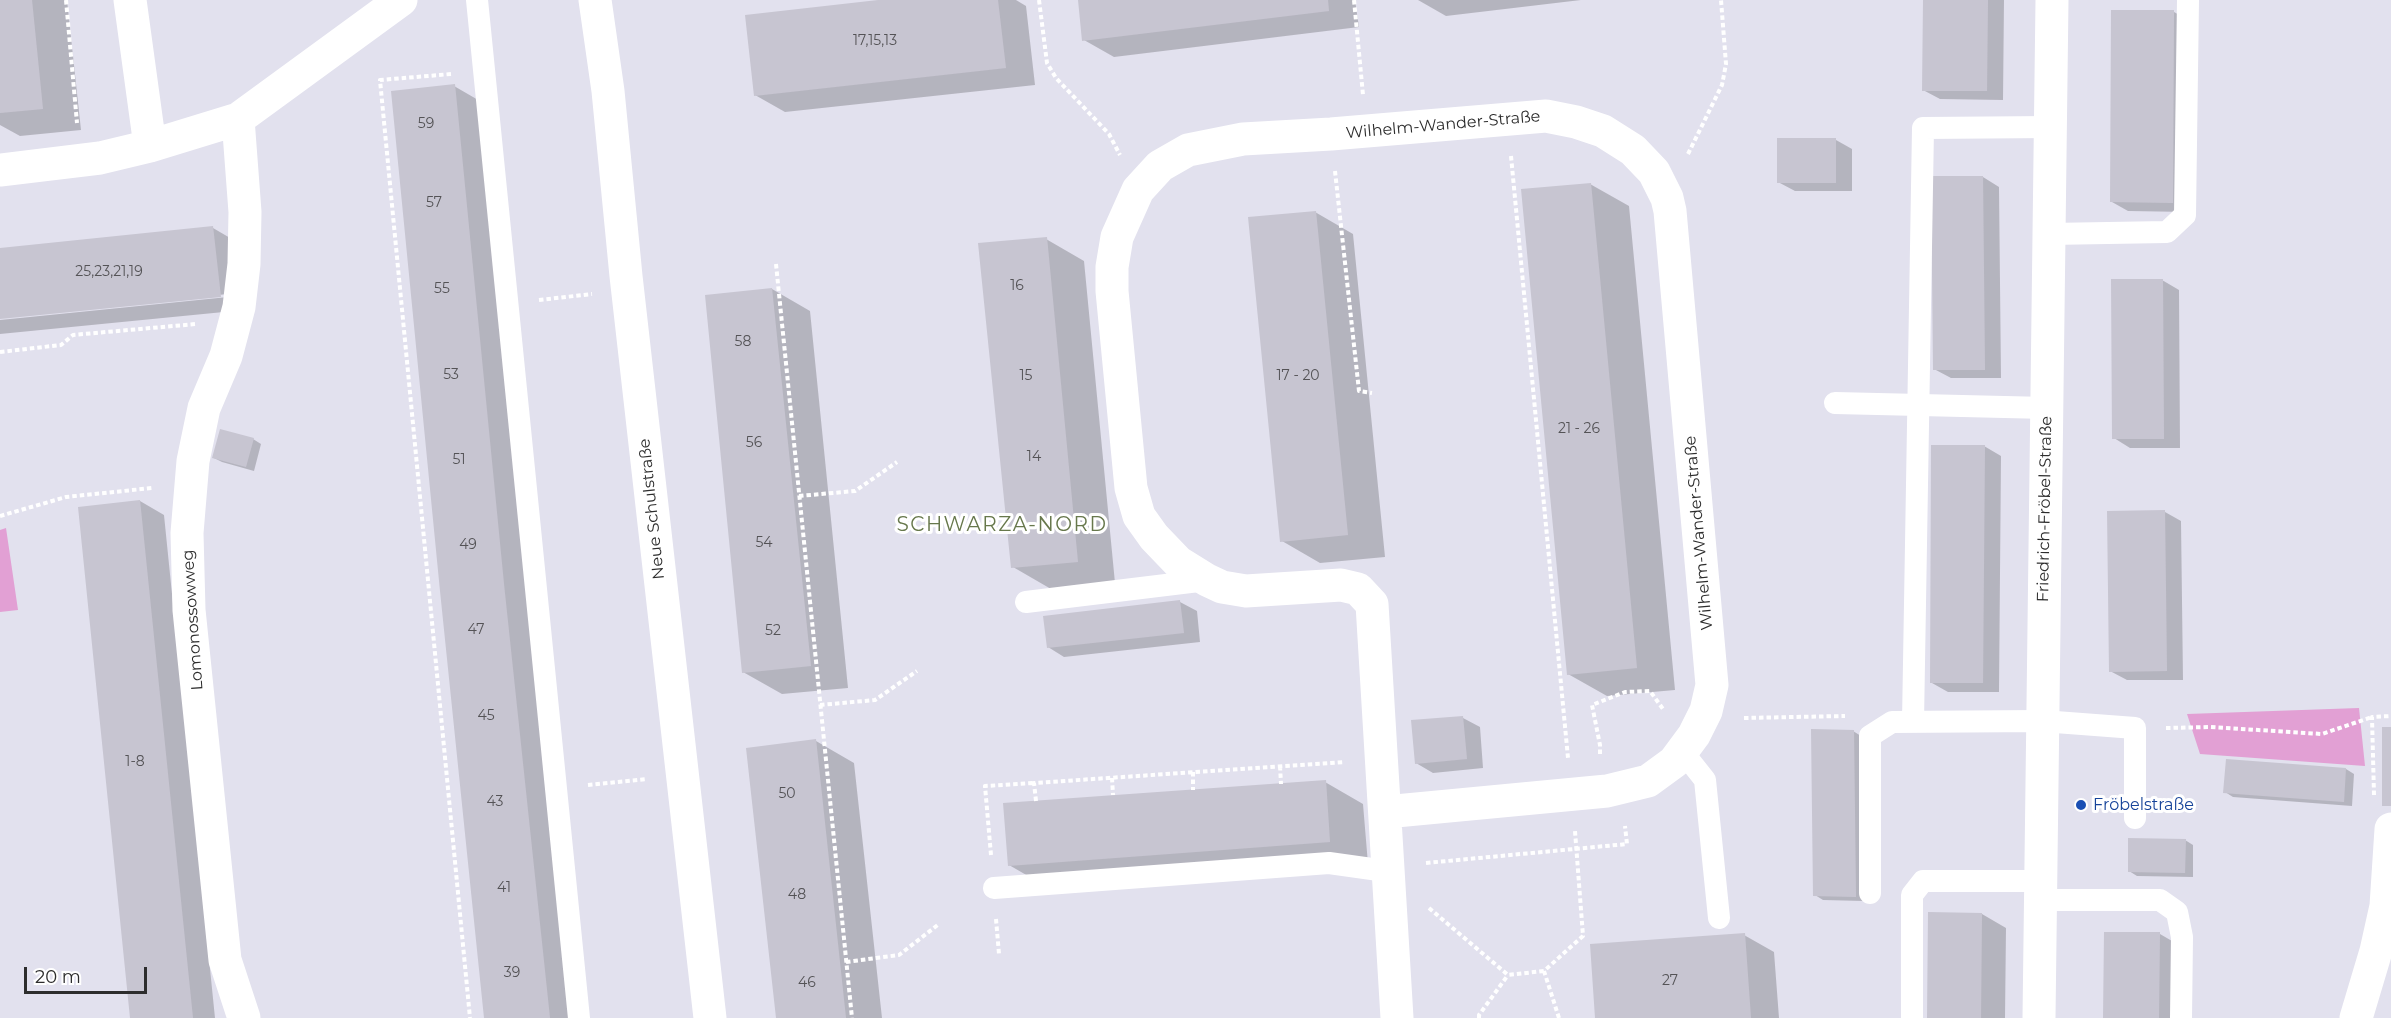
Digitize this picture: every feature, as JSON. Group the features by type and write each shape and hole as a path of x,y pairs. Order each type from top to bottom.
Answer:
{"street":[{"path":"130,0 150,147"},
{"path":"0,170 100,158 150,147 238,118 401,0"},
{"name":"Neue Schulstraße","path":"595,0 608,91 626,276 710,1018"},
{"name":"Friedrich-Fröbel-Straße","path":"2039,1018 2052,0"},
{"name":"Wilhelm-Wander-Straße","path":"1385,812 1595,791 1648,781 1674,762 1706,711 1712,685 1670,211 1667,198 1654,172 1633,150 1603,131 1576,122 1546,117 1367,132 1243,139 1188,150 1161,166 1138,190 1117,237 1112,267 1112,291 1131,488 1139,516 1154,537 1178,562 1207,580 1222,586 1246,591 1341,585 1358,589 1372,604 1396,1018"},
{"name":"Lomonossowweg","path":"238,118 245,212 244,264 235,320 226,356 204,408 193,461 187,533 189,610 225,960 244,1018"},
{"path":"2356,1018 2376,951 2386,906 2391,829"}],"lane":[{"path":"477,0 579,1018"},
{"path":"2049,234 2167,232 2185,215 2188,0"},
{"path":"1913,722 1923,128 2050,127"},
{"path":"1835,403 2047,408"},
{"path":"1026,602 1207,580"},
{"path":"1870,894 1870,736 1892,722 2042,721 2135,728 2135,818"},
{"path":"1685,747 1705,780 1719,918"},
{"path":"994,888 1329,863 1386,869"},
{"path":"1912,1018 1912,895 1923,880 2160,900 2177,912 2182,937 2181,1018"}],"path":[{"path":"66,0 80,160"},
{"path":"1039,0 1047,63 1056,78 1109,134 1138,190"},
{"path":"1354,0 1367,132"},
{"path":"1667,198 1722,85 1726,64 1721,0"},
{"path":"470,1018 380,80 484,71"},
{"path":"1386,869 1627,844 1595,791 1507,120"},
{"path":"1331,134 1359,391 1372,393"},
{"path":"776,264 852,1018"},
{"path":"509,303 577,296"},
{"path":"0,352 61,345 73,335 235,320"},
{"path":"799,496 855,491 897,462"},
{"path":"0,516 66,497 191,484"},
{"path":"820,705 875,700 917,671"},
{"path":"1386,869 1508,975 1544,971 1582,936 1576,849 1595,791 1599,764 1600,745 1592,705 1625,692 1650,691 1685,747"},
{"path":"2135,728 2210,727 2322,734 2372,717 2391,716"},
{"path":"1774,717 1820,717"},
{"path":"2372,717 2375,828 2391,829"},
{"path":"985,786 1304,765"},
{"path":"1280,766 1281,784"},
{"path":"1192,772 1193,790"},
{"path":"1112,777 1113,795"},
{"path":"1034,783 1036,801"},
{"path":"846,962 899,955 939,924"},
{"path":"1544,971 1559,1018"},
{"path":"1479,1018 1508,975"}],"shaded area":[{"path":"6,528 18,610 0,612 0,530"},
{"path":"2359,708 2365,766 2200,754 2187,714"}],"building":[{"path":"0,0 32,0 43,109 0,113"},
{"path":"878,0 998,0 1006,68 754,96 745,15"},
{"path":"1078,0 1328,0 1329,11 1082,41"},
{"path":"1923,0 1988,0 1987,91 1922,91"},
{"path":"2111,10 2174,10 2173,203 2110,202"},
{"path":"455,84 504,584 550,1018 484,1018 440,591 391,91"},
{"path":"1777,138 1836,138 1836,183 1777,183"},
{"path":"1931,176 1983,176 1985,370 1933,370"},
{"path":"1591,183 1637,668 1567,675 1521,189"},
{"path":"1316,211 1348,535 1280,542 1248,217"},
{"path":"213,226 221,297 0,319 0,248"},
{"path":"1047,237 1078,562 1011,568 978,243"},
{"path":"2111,279 2163,279 2164,439 2112,439"},
{"path":"772,288 811,666 742,673 705,295"},
{"path":"220,429 254,438 246,467 212,458"},
{"path":"1931,445 1985,445 1983,683 1930,683"},
{"path":"140,500 193,1018 130,1018 78,507"},
{"path":"2165,510 2167,671 2109,672 2107,511"},
{"path":"1180,600 1184,633 1047,648 1043,616"},
{"path":"1463,716 1467,759 1415,764 1411,720"},
{"path":"2382,727 2391,727 2391,806 2382,806"},
{"path":"1811,729 1854,730 1856,897 1813,896"},
{"path":"816,739 846,1018 776,1018 746,748"},
{"path":"2226,759 2346,768 2344,802 2223,793"},
{"path":"1326,780 1330,842 1008,866 1003,803"},
{"path":"2128,838 2186,839 2185,873 2128,872"},
{"path":"1928,912 1982,913 1981,1018 1927,1018"},
{"path":"2104,932 2160,932 2159,1018 2103,1018"},
{"path":"1745,933 1751,1018 1595,1018 1590,944"}],"place":[{"name":"Fröbelstraße","path":"2081,805"}],"district":[{"name":"SCHWARZA-NORD","path":"1002,525"}]}
